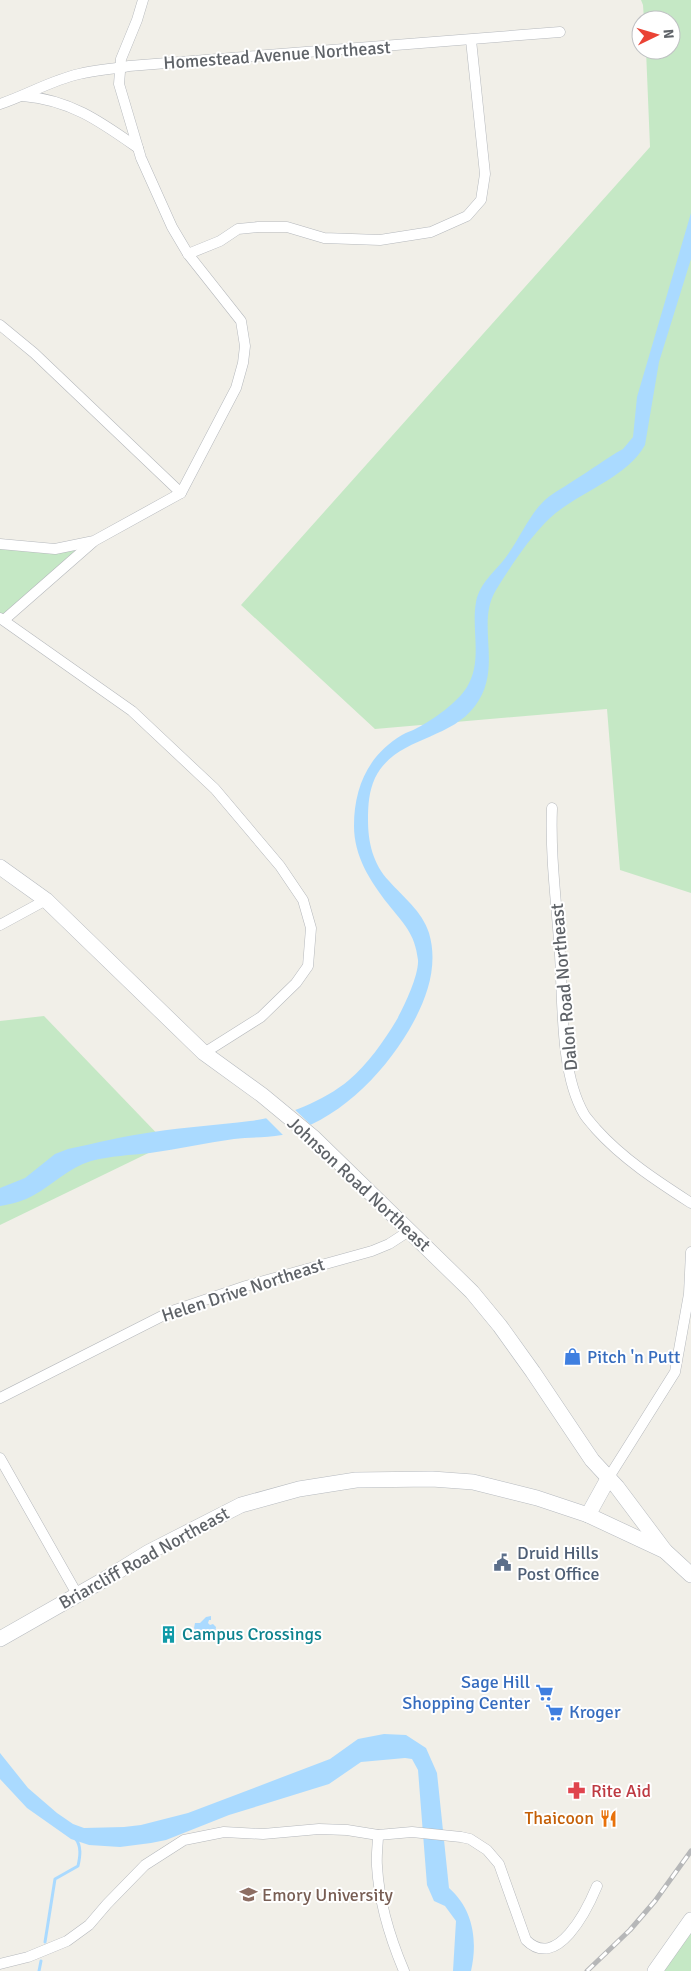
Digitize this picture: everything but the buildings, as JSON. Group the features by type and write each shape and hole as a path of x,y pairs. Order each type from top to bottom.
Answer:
{"street":[{"path":"143,0 120,68 119,84 138,148 153,188 188,254 241,321 245,346 236,388 181,494 94,541 2,619 132,711 215,789 280,866 302,900 311,928 308,966 296,983 261,1017 204,1053"},
{"name":"Homestead Avenue Northeast","path":"0,104 79,74 120,68 560,32"},
{"path":"188,254 220,241 238,230 249,228 287,227 324,238 380,240 431,232 467,216 481,200 485,174 471,40"},
{"path":"23,96 47,100 86,114 105,124 138,148"},
{"path":"0,325 34,353 181,494"},
{"path":"0,544 55,549 94,541"},
{"name":"Dalon Road Northeast","path":"552,808 551,832 563,1029 573,1090 585,1115 607,1140 650,1176 691,1203"},
{"name":"Johnson Road Northeast","path":"0,867 46,900 204,1053 262,1095 314,1138 472,1292 500,1326 533,1372 592,1460 609,1477 666,1551"},
{"path":"0,925 46,900"},
{"name":"Helen Drive Northeast","path":"0,1398 172,1311 246,1286 372,1251 389,1244 409,1231"},
{"path":"588,1515 609,1477 675,1372 689,1294 691,1252"},
{"path":"0,1458 77,1594"},
{"name":"Briarcliff Road Northeast","path":"0,1639 149,1552 241,1506 299,1489 356,1480 432,1479 473,1482 537,1498 588,1515 666,1551 691,1575"},
{"path":"0,1964 28,1958 67,1942 89,1926 107,1904 145,1865 184,1840 224,1832 263,1834 347,1830 378,1835 412,1832 461,1837 480,1844 499,1864 526,1940 531,1947 538,1951 551,1952 560,1949 589,1904 597,1886"},
{"path":"378,1835 376,1865 379,1886 390,1932 404,1971"},
{"path":"654,1971 691,1920"}],"green space":[{"path":"641,0 691,0 691,893 620,870 607,709 375,729 241,605 650,147 646,60 681,60 681,10 643,10"},
{"path":"82,547 0,618 0,549"},
{"path":"44,1016 167,1144 0,1225 0,1021"},
{"path":"691,1913 691,1971 652,1971"}],"water":[{"path":"691,213 691,259 659,362 645,445 637,457 626,467 574,500 550,518 528,543 508,571 490,603 488,617 488,677 483,692 475,706 451,726 395,754 384,765 373,783 368,809 369,836 372,852 384,874 422,918 429,933 432,946 432,971 425,996 415,1019 398,1047 371,1080 355,1095 321,1120 302,1129 276,1136 234,1139 91,1161 68,1172 30,1197 0,1206 0,1188 25,1178 55,1154 68,1149 142,1134 263,1119 315,1102 349,1080 381,1045 407,1000 414,982 418,960 408,929 381,895 360,858 354,826 360,786 365,774 380,752 402,735 423,725 445,710 458,699 467,687 472,677 476,656 475,613 478,595 484,583 510,551 537,508 553,494 623,449 633,437 637,397"},
{"path":"211,1616 211,1620 208,1623 216,1627 215,1633 204,1634 196,1632 194,1628 195,1623 200,1623 206,1617"},
{"path":"384,1734 406,1735 426,1748 437,1773 449,1888 464,1905 472,1926 474,1948 471,1971 453,1971 456,1921 445,1906 434,1901 427,1885 418,1770 412,1759 361,1762 329,1784 229,1815 166,1840 120,1847 89,1845 71,1839 27,1808 0,1779 0,1753 28,1788 73,1824 84,1828 124,1827 141,1825 188,1813 330,1759 358,1739"}],"pier":[{"path":"292,1107 312,1126 284,1136 263,1115"}],"waterway":[{"path":"45,1942 55,1879 78,1866 80,1848 75,1838"},
{"path":"39,1971 41,1961"}],"railway":[{"path":"587,1971 630,1930 655,1901 691,1851"}],"place":[{"name":"Pitch 'n Putt","path":"573,1357"},
{"name":"Druid Hills Post Office","path":"503,1563"},
{"name":"Campus Crossings","path":"168,1634"},
{"name":"Sage Hill Shopping Center","path":"544,1692"},
{"name":"Kroger","path":"555,1712"},
{"name":"Rite Aid","path":"577,1791"},
{"name":"Thaicoon","path":"608,1818"},
{"name":"Emory University","path":"248,1895"}]}
